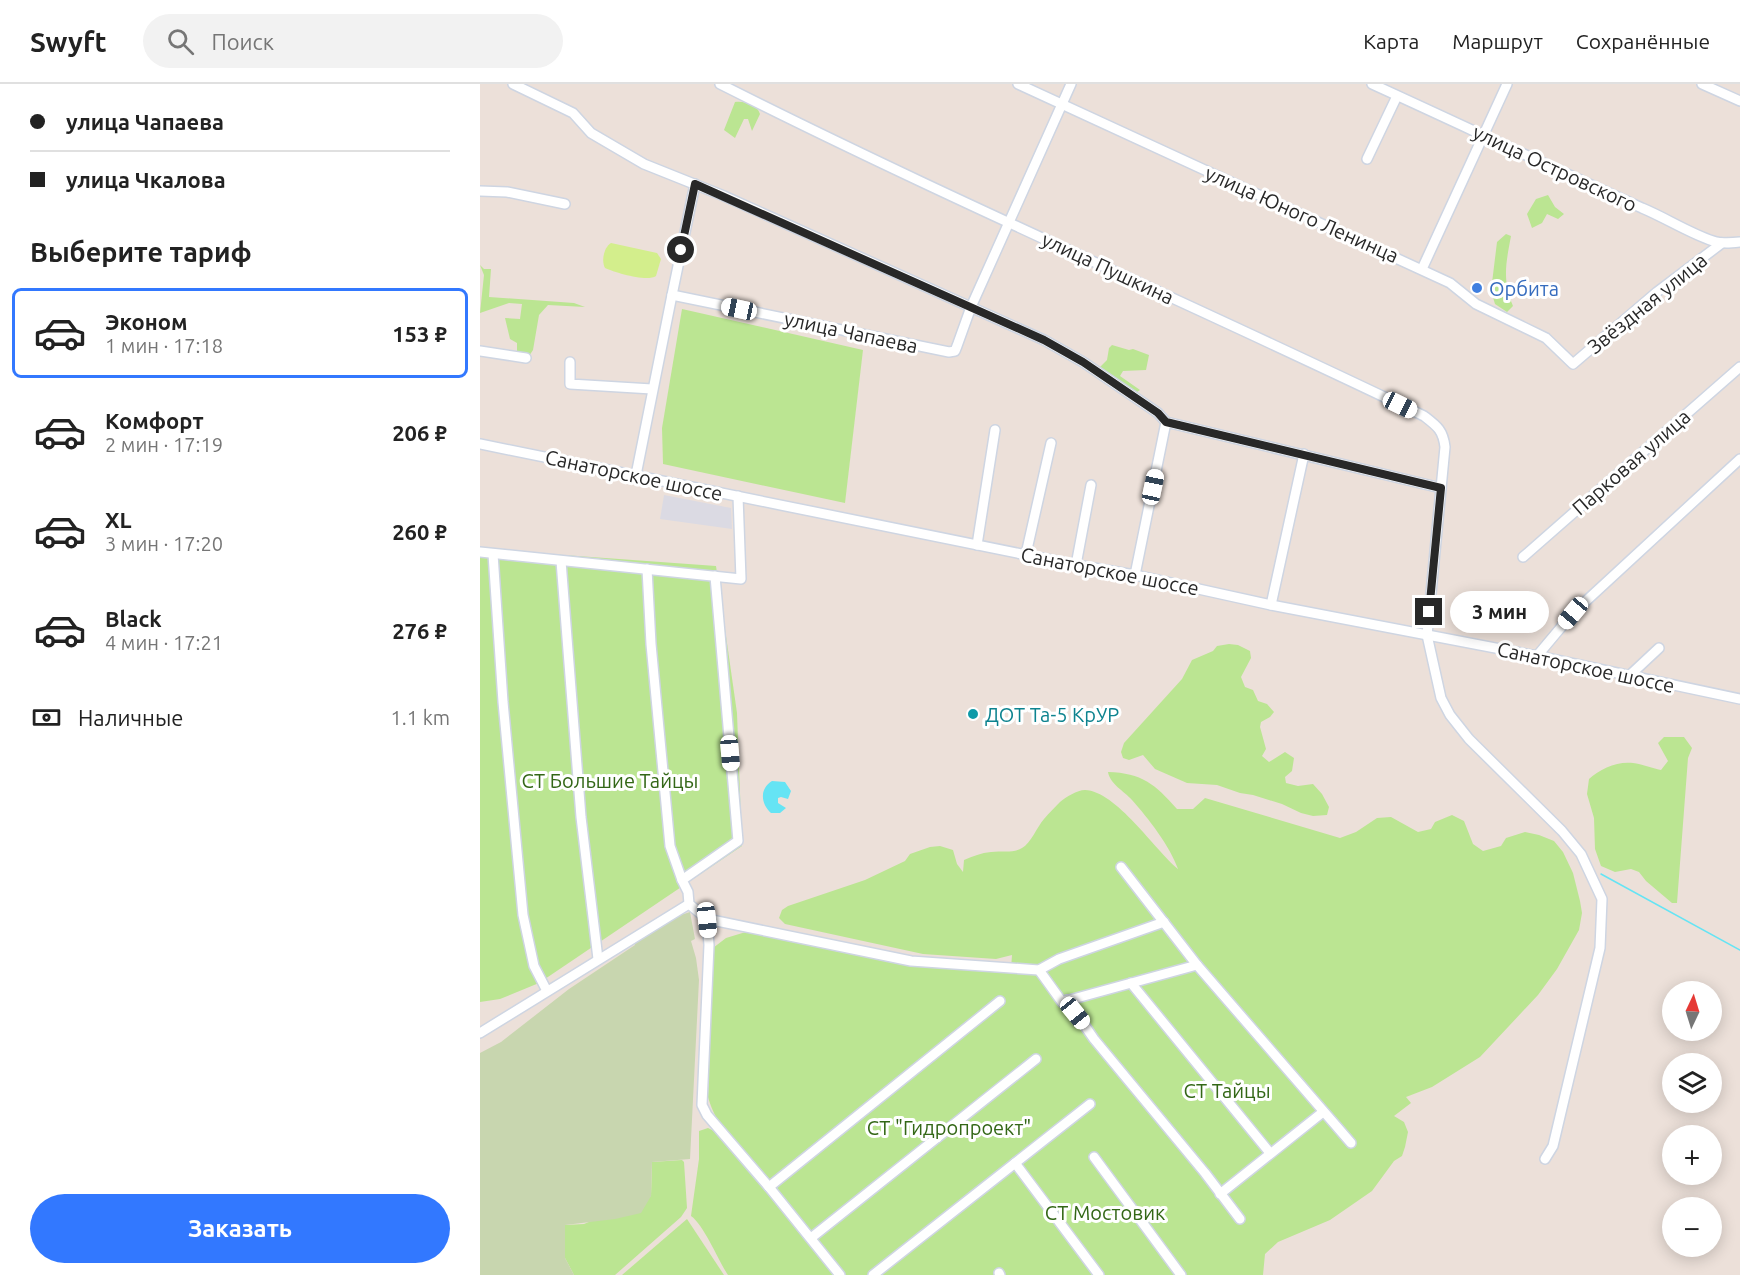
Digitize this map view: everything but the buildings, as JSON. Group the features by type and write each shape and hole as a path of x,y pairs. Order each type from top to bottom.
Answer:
{"street":[{"path":"513,84 573,113 591,133 644,164 695,184 1044,340 1083,362 1158,413 1166,422 1441,488"},
{"name":"улица Пушкина","path":"720,84 1424,416 1444,436 1445,447 1427,635 1441,698 1450,715 1469,739 1562,831 1581,854 1602,899 1600,948 1553,1146 1545,1159"},
{"name":"улица Юного Ленинца","path":"1018,84 1450,283 1476,304 1546,338 1573,364"},
{"path":"972,307 1071,84"},
{"name":"улица Островского","path":"1372,84 1565,175 1707,238 1722,243 1740,242"},
{"path":"1422,269 1507,84"},
{"path":"1702,84 1740,101"},
{"path":"1367,159 1397,96"},
{"path":"636,475 695,184"},
{"path":"480,191 507,192 565,204"},
{"name":"Звёздная улица","path":"1573,364 1657,292 1722,243"},
{"name":"улица Чапаева","path":"672,295 949,352 955,351 972,307"},
{"path":"480,351 526,358"},
{"path":"570,362 570,384 652,389"},
{"name":"Парковая улица","path":"1523,557 1740,367"},
{"path":"1135,575 1166,422"},
{"path":"977,545 995,430"},
{"path":"1026,554 1051,443"},
{"name":"Санаторское шоссе","path":"480,444 1135,575 1271,605 1538,656 1740,699"},
{"path":"1271,605 1304,454"},
{"path":"1538,656 1573,613 1740,459"},
{"path":"1076,565 1091,485"},
{"path":"480,552 741,579 738,496"},
{"path":"493,554 503,702 523,915 534,966 547,991"},
{"path":"561,561 581,817 598,959"},
{"path":"647,569 651,644 670,846 688,892 689,903 707,920 911,961 1039,970 1059,959 1164,922"},
{"path":"682,880 738,842 715,576"},
{"path":"1629,676 1659,648"},
{"path":"1121,867 1197,965 1351,1143"},
{"path":"480,1033 689,903"},
{"path":"707,920 710,945 702,1106 706,1115 769,1187 840,1275"},
{"path":"1039,970 1062,1002 1197,965"},
{"path":"1131,983 1269,1153"},
{"path":"1067,1000 1094,1039 1240,1219"},
{"path":"769,1187 1000,1001"},
{"path":"811,1238 1036,1059"},
{"path":"873,1275 1090,1104"},
{"path":"1220,1194 1323,1112"},
{"path":"1094,1157 1181,1275"},
{"path":"1015,1163 1099,1275"}],"shaded area":[{"path":"664,495 731,508 732,529 660,519"}],"green space":[{"path":"735,102 750,104 760,114 752,131 748,119 744,119 735,138 724,130"},
{"path":"1548,195 1555,207 1564,214 1558,219 1547,214 1542,223 1532,228 1527,214 1536,199"},
{"path":"1506,234 1511,236 1506,280 1513,306 1507,312 1495,304 1491,291 1497,242"},
{"path":"611,243 657,253 661,259 656,276 639,277 605,268 604,254"},
{"path":"480,265 484,269 491,269 489,297 574,303 585,307 548,305 539,315 533,350 529,356 517,352 517,343 510,339 505,318 520,319 522,304 509,303 480,313 484,275"},
{"path":"682,309 863,350 845,503 663,464 662,428"},
{"path":"1112,345 1149,355 1146,370 1123,371 1120,376 1140,390 1137,392 1104,372 1100,367 1107,360 1109,348"},
{"name":"СТ Большие Тайцы","path":"480,549 716,566 737,713 742,846 539,983 500,999 480,1002"},
{"path":"1238,645 1250,651 1251,658 1241,677 1245,687 1253,690 1258,701 1267,704 1274,712 1261,722 1260,727 1266,749 1262,756 1269,762 1285,752 1294,758 1292,771 1285,777 1286,783 1298,786 1313,784 1329,807 1327,815 1313,816 1301,813 1282,804 1217,785 1187,783 1155,769 1143,755 1129,760 1123,758 1121,752 1124,743 1182,679 1192,660 1213,651 1217,646"},
{"path":"1664,737 1684,737 1692,748 1688,758 1677,903 1672,903 1639,872 1631,869 1615,872 1601,866 1595,849 1594,818 1587,794 1589,779 1598,772 1615,765 1633,763 1661,770 1668,761 1658,743"},
{"path":"1108,772 1130,775 1147,782 1162,793 1177,809 1193,809 1205,798 1340,838 1356,832 1377,818 1391,817 1418,832 1431,829 1435,822 1452,815 1464,821 1473,844 1483,851 1501,846 1506,838 1525,832 1539,835 1554,841 1563,852 1573,873 1582,913 1579,930 1557,969 1538,995 1480,1057 1432,1087 1406,1097 1411,1103 1394,1116 1404,1122 1408,1132 1402,1156 1394,1161 1372,1191 1330,1220 1278,1242 1265,1254 1263,1275 728,1275 706,1235 691,1216 699,1159 699,1131 708,1128 716,1132 748,1170 754,1161 721,1125 708,1097 713,948 726,938 749,931 912,963 1011,969 1012,955 996,959 923,954 785,924 779,918 782,910 788,906 865,880 905,861 910,854 930,847 940,846 953,850 957,864 963,872 964,860 971,857 987,852 1018,850 1025,846 1044,819 1060,802 1082,790 1097,793 1122,810 1178,869 1158,833 1132,800 1114,784"},
{"path":"681,909 684,914 690,912 695,939 691,941 699,980 690,1159 652,1162 651,1196 641,1213 615,1219 565,1225 565,1258 574,1275 480,1275 480,1053 501,1042 569,989 635,945 634,941"},
{"path":"682,1160 687,1208 681,1217 615,1275 574,1275 565,1258 565,1225 584,1224 651,1196 652,1162"},
{"path":"687,1219 724,1275 622,1275"}],"water":[{"path":"772,781 785,782 791,791 788,799 778,798 778,803 786,808 780,813 771,813 763,801 763,792"}],"waterway":[{"path":"1601,874 1740,950"}],"place":[{"name":"Орбита","path":"1477,288"},
{"name":"ДОТ Та-5 КрУР","path":"973,714"}],"route":[{"path":"681,250 695,184 1044,340 1083,362 1158,413 1166,422 1441,488 1429,612"}],"park label":[{"name":"СТ Тайцы","path":"1227,1090"},
{"name":"СТ \"Гидропроект\"","path":"949,1127"},
{"name":"СТ Мостовик","path":"1105,1212"}]}
